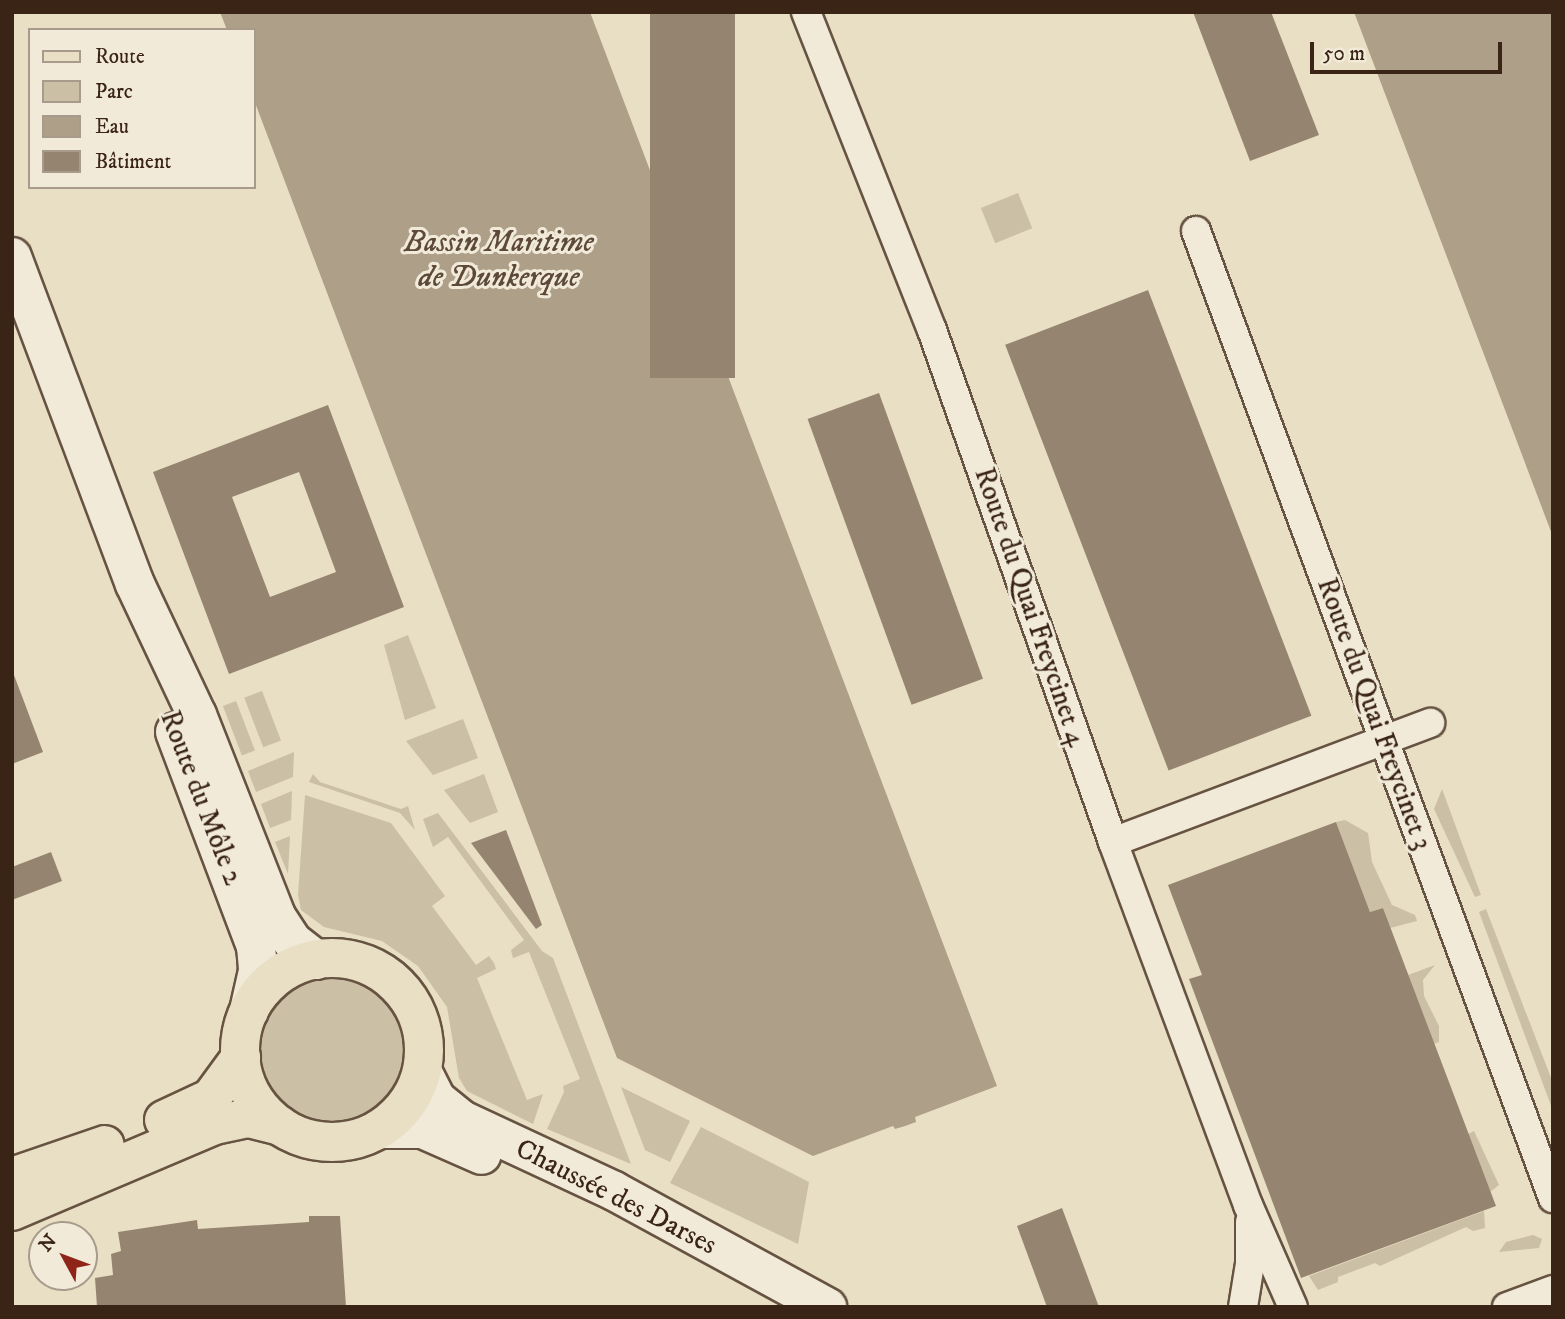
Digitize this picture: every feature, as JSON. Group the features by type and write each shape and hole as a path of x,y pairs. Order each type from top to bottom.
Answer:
{"main road":[{"name":"Route du Môle 2","path":"12,257 135,584 197,715 276,916 292,941 316,960"},
{"name":"Route du Môle 2","path":"135,584 170,717 256,946 258,971 249,1011"},
{"path":"12,1177 97,1148 202,1104 225,1084 240,1057 249,1011 280,974 316,960 363,963 402,990 423,1033 422,1071 407,1104 381,1129 335,1143 306,1139 280,1126 249,1118 215,1125 12,1211"},
{"path":"240,1057 250,1092 280,1126"},
{"name":"Chaussée des Darses","path":"422,1071 436,1099 462,1120 614,1191 827,1307"},
{"name":"Chaussée des Darses","path":"381,1129 410,1127 452,1141 629,1226 768,1307"}],"street":[{"name":"Route du Quai Freycinet 4","path":"806,12 932,330 1114,842 1248,1205 1293,1307"},
{"name":"Route du Quai Freycinet 3","path":"1196,231 1553,1198"},
{"path":"1114,842 1430,723"},
{"name":"Route du Quai Freycinet 4","path":"1244,1307 1250,1264 1248,1205"},
{"path":"1507,1307 1553,1290"}],"green space":[{"path":"1018,193 1032,228 995,243 981,208"},
{"path":"408,635 436,708 405,720 384,645"},
{"path":"262,691 281,740 263,747 244,698"},
{"path":"236,701 255,750 242,755 223,706"},
{"path":"463,719 478,758 433,775 406,741"},
{"path":"294,752 293,777 256,792 248,771"},
{"path":"313,774 320,782 401,809 408,806 415,830 400,813 309,782"},
{"path":"484,774 498,812 470,823 444,790"},
{"path":"1442,789 1481,895 1475,897 1434,809"},
{"path":"292,791 291,820 270,828 261,804"},
{"path":"305,795 391,823 445,896 432,906 476,965 489,956 494,963 496,969 477,978 527,1100 543,1094 533,1124 467,1091 459,1078 447,1007 418,966 382,941 324,927 301,910 298,895"},
{"path":"438,813 542,951 553,958 631,1164 547,1129 564,1092 563,1086 580,1079 529,952 513,958 511,950 524,940 448,837 433,847 423,819"},
{"path":"1345,820 1368,833 1372,862 1392,905 1415,915 1417,921 1390,928 1383,908 1370,912 1336,822"},
{"path":"290,836 288,874 275,842"},
{"path":"1486,909 1553,1083 1553,1111 1479,912"},
{"path":"1435,965 1423,980 1424,996 1439,1026 1439,1042 1434,1044 1408,975"},
{"path":"331,976 360,981 384,998 401,1022 406,1051 401,1080 384,1104 360,1121 331,1126 302,1121 278,1104 261,1080 256,1051 261,1022 278,998 302,981"},
{"path":"621,1087 690,1121 670,1162 645,1150"},
{"path":"701,1127 809,1182 798,1244 670,1183"},
{"path":"1474,1131 1499,1185 1490,1192 1468,1134"},
{"path":"1484,1211 1485,1228 1473,1231 1466,1227 1380,1266 1375,1263 1338,1277 1338,1282 1318,1290 1309,1276"},
{"path":"1533,1235 1542,1239 1539,1248 1499,1252 1506,1242"}],"water":[{"name":"Bassin Maritime de Dunkerque","path":"220,12 590,12 997,1086 915,1117 916,1122 895,1129 893,1126 813,1156 617,1058 256,105 256,28 226,28"},
{"path":"1354,12 1553,12 1553,537 1513,431"}],"building":[{"path":"650,12 735,12 735,378 650,378"},
{"path":"1193,12 1271,12 1319,135 1250,161"},
{"path":"1148,290 1311,716 1169,771 1005,345"},
{"path":"879,393 983,679 912,705 808,419"},
{"path":"328,405 404,607 229,674 153,472","holes":["299,472 336,572 270,597 232,497"]},
{"path":"14,675 43,752 12,764 12,676"},
{"path":"1336,822 1370,912 1383,908 1496,1206 1301,1278 1189,979 1202,975 1168,885"},
{"path":"506,830 542,925 536,929 471,843"},
{"path":"51,852 62,881 12,900 12,867"},
{"path":"1062,1208 1099,1307 1047,1307 1017,1226"},
{"path":"309,1216 340,1216 346,1307 97,1307 98,1278 113,1275 111,1254 121,1251 118,1232 197,1220 198,1229 309,1222"}]}
